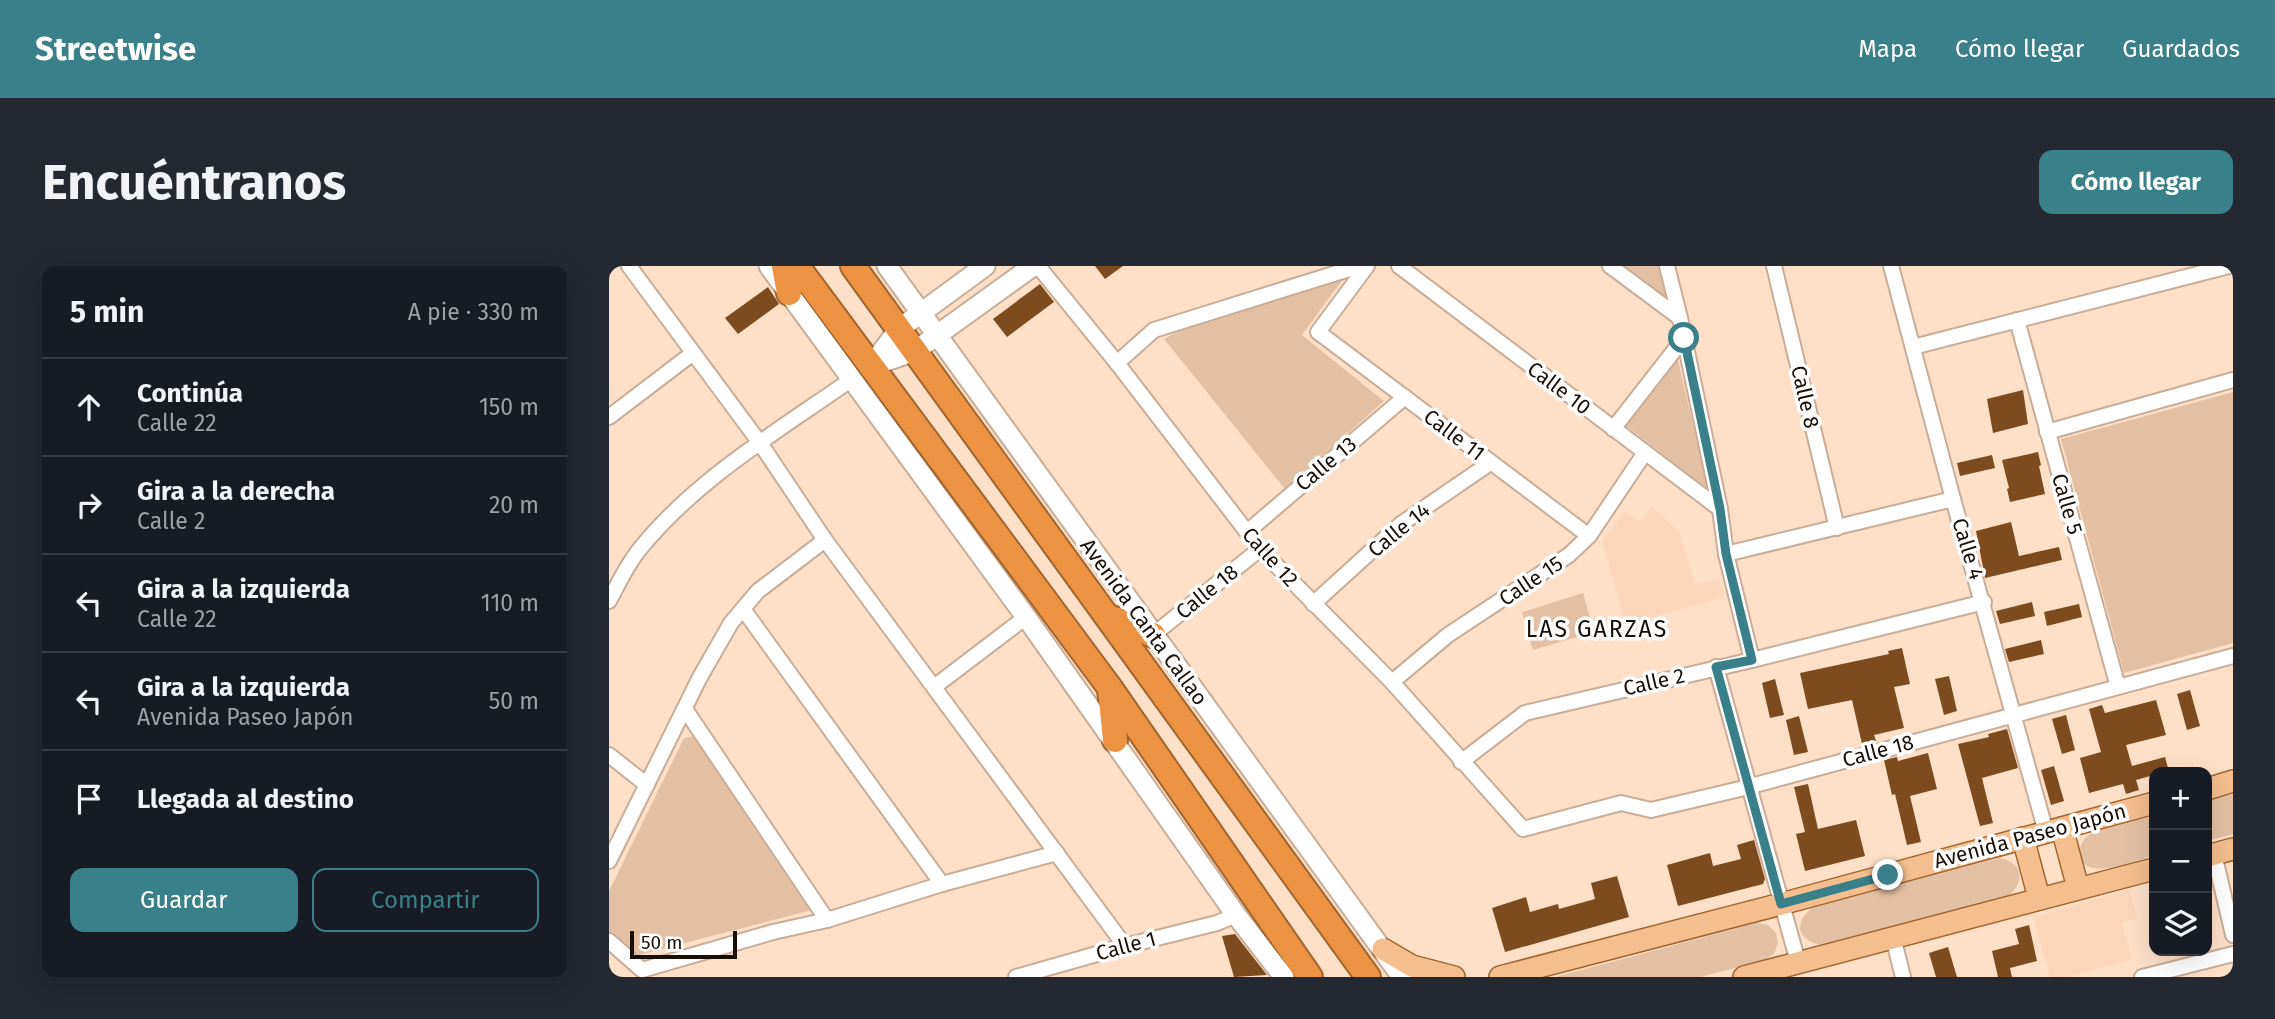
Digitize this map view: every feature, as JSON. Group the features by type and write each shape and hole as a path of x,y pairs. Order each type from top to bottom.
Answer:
{"highway":[{"path":"785,266 789,293"},
{"path":"797,266 862,373 1110,688 1310,977"},
{"name":"Avenida Canta Callao","path":"853,266 1368,977"},
{"path":"1109,617 1153,635"},
{"path":"1110,688 1115,740"}],"main road":[{"path":"769,266 789,293 862,373 1026,617 1276,972"},
{"name":"Avenida Canta Callao","path":"887,266 1402,977"},
{"path":"862,373 899,329 985,266"},
{"path":"862,373 915,351 1035,266"},
{"path":"952,290 966,293 971,302 970,311"},
{"path":"2212,788 2233,782"},
{"name":"Avenida Paseo Japón","path":"1500,977 2149,804"},
{"path":"2054,830 2078,888"},
{"path":"2023,838 2039,898"},
{"path":"1744,977 2149,870"},
{"path":"1383,949 1412,966 1454,977"}],"street":[{"path":"629,266 760,443 825,540 1125,946"},
{"name":"Calle 12","path":"1035,266 1117,363 1260,549 1392,682 1523,830"},
{"path":"1117,363 1154,330 1359,266"},
{"name":"Calle 11","path":"1367,266 1318,332 1589,536"},
{"name":"Calle 10","path":"1399,266 1720,509"},
{"path":"1610,266 1680,318"},
{"path":"1667,266 1720,509 1726,554 1752,660"},
{"name":"Calle 8","path":"1774,266 1837,528"},
{"name":"Calle 4","path":"1891,266 2014,715 2054,830"},
{"path":"1913,347 2229,266"},
{"name":"Calle 5","path":"2017,320 2118,687"},
{"path":"1613,429 1684,338"},
{"path":"609,417 693,353"},
{"path":"609,601 637,553 686,501 760,443 862,373"},
{"path":"2047,432 2233,380"},
{"name":"Calle 13","path":"1247,532 1405,397"},
{"name":"Calle 15","path":"1392,682 1448,635 1569,555 1589,536 1644,454"},
{"name":"Calle 14","path":"1313,604 1401,524 1490,463"},
{"path":"1726,554 1953,499"},
{"path":"609,861 700,677 731,623 758,591 825,540"},
{"name":"Calle 18","path":"1153,635 1260,549"},
{"name":"Calle 2","path":"1461,762 1525,713 1984,602"},
{"path":"743,610 942,884"},
{"path":"934,687 1026,617"},
{"name":"Calle 18","path":"1523,830 1621,803 1651,810 1749,786 2233,656"},
{"path":"1716,667 1798,962"},
{"path":"685,709 827,920"},
{"path":"609,755 647,785"},
{"path":"609,941 643,973 773,932 827,920 942,884 1057,853"},
{"path":"2218,853 2233,935"},
{"name":"Calle 1","path":"1016,977 1217,923 1236,915"},
{"path":"1893,937 1903,977"},
{"path":"2142,977 2233,954"}],"shaded area":[{"path":"1624,266 1659,266 1668,301"},
{"path":"1346,275 1302,335 1384,401 1285,489 1164,339 1187,326"},
{"path":"1677,356 1708,489 1625,425"},
{"path":"2233,392 2233,643 2124,673 2061,439"},
{"path":"1652,507 1679,531 1695,584 1719,579 1723,597 1626,625 1602,541 1624,512 1641,521"},
{"path":"1583,593 1594,632 1533,650 1522,612"},
{"path":"693,736 812,910 635,956 609,933 609,891 684,738"},
{"path":"2233,794 2233,834 2212,840 2212,800"},
{"path":"2149,817 2149,857 2111,868 2089,867 2082,861 2080,851 2085,839 2098,830"},
{"path":"2000,858 2008,860 2019,873 2018,884 2008,896 1821,945 1807,939 1801,930 1802,919 1813,907"},
{"path":"2129,890 2137,918 2122,923 2132,959 2067,977 2050,977 2033,917"},
{"path":"1757,923 1768,925 1776,933 1778,943 1774,954 1764,960 1701,977 1555,977"}],"building":[{"path":"1095,266 1123,266 1105,279"},
{"path":"1040,284 1054,302 1007,337 993,319"},
{"path":"768,287 779,304 738,334 725,318"},
{"path":"2023,390 2028,424 1993,433 1987,399"},
{"path":"2038,452 2045,494 2010,502 2002,460"},
{"path":"1992,455 1995,468 1960,476 1957,463"},
{"path":"2011,522 2019,556 2059,547 2062,560 1985,578 1976,531"},
{"path":"2032,602 2035,616 2000,624 1996,611"},
{"path":"2079,604 2082,617 2047,626 2044,612"},
{"path":"2041,640 2044,654 2009,662 2005,649"},
{"path":"1902,648 1910,684 1894,687 1904,728 1874,735 1876,741 1862,744 1852,700 1808,709 1800,673 1889,654 1888,651"},
{"path":"1949,676 1957,711 1944,715 1935,679"},
{"path":"1775,679 1784,715 1770,718 1762,683"},
{"path":"2190,690 2200,726 2187,730 2177,694"},
{"path":"2156,700 2166,735 2126,745 2132,766 2165,757 2168,767 2149,767 2149,776 2136,780 2139,790 2126,794 2123,784 2089,793 2080,758 2101,752 2089,709 2102,705 2105,713"},
{"path":"2066,715 2075,750 2062,754 2052,719"},
{"path":"1799,716 1808,752 1794,755 1786,720"},
{"path":"2007,729 2018,768 1982,778 1993,823 1980,826 1958,744 1989,737 1988,734"},
{"path":"1928,753 1937,789 1910,796 1921,842 1907,845 1884,760 1897,757 1898,761"},
{"path":"2054,766 2064,801 2051,805 2041,770"},
{"path":"1808,784 1818,829 1856,820 1865,856 1805,871 1796,834 1805,832 1794,787"},
{"path":"1754,840 1765,879 1763,884 1678,906 1667,865 1710,853 1713,866 1741,859 1737,845"},
{"path":"1617,876 1629,917 1505,952 1492,908 1526,897 1530,912 1558,904 1559,909 1595,899 1591,883"},
{"path":"2029,925 2037,961 2010,968 2012,977 1998,977 1992,951 2019,944 2015,929"},
{"path":"1235,934 1267,975 1234,977 1222,936"},
{"path":"1948,947 1957,977 1936,977 1929,953"}],"district":[{"name":"LAS GARZAS","path":"1597,629"}],"route":[{"path":"1684,338 1720,509 1726,554 1752,660 1716,667 1781,904 1888,875"}]}
